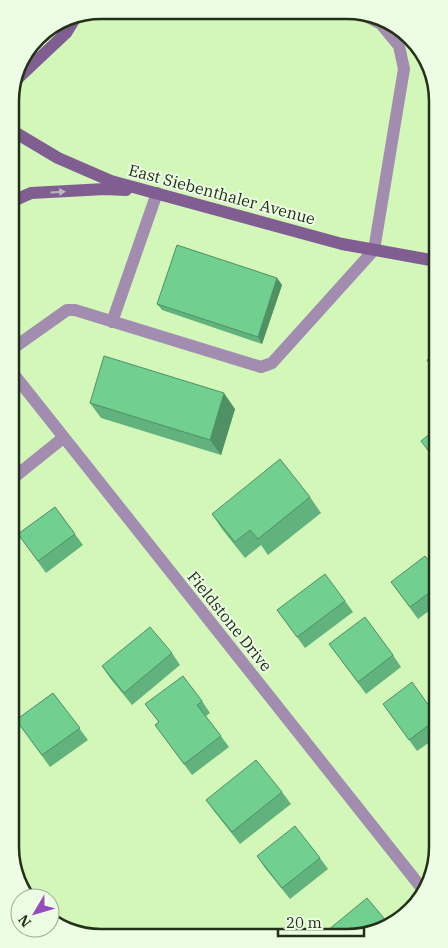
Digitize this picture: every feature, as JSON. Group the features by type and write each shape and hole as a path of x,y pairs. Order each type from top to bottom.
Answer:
{"main road":[{"path":"24,73 66,33 71,24"},
{"name":"East Siebenthaler Avenue","path":"19,135 58,158 111,181 342,244 429,260"},
{"path":"19,198 31,193 105,189 154,192"}],"street":[{"path":"19,344 67,310 75,310 261,366 272,363 374,250 404,69 399,46 384,28"},
{"path":"112,322 154,192"},
{"name":"Fieldstone Drive","path":"19,381 420,885"},
{"path":"19,473 64,438"}],"building":[{"path":"177,245 277,278 258,337 157,304"},
{"path":"104,356 224,393 210,440 90,403"},
{"path":"429,435 429,452 421,441"},
{"path":"280,459 310,497 258,539 250,530 235,542 212,514"},
{"path":"55,507 75,534 38,561 19,533"},
{"path":"425,556 429,561 429,593 410,607 391,582"},
{"path":"325,574 345,601 297,637 277,610"},
{"path":"365,617 393,655 358,682 329,644"},
{"path":"150,627 172,653 124,693 102,666"},
{"path":"183,676 202,701 197,705 221,736 184,764 155,725 159,722 145,704"},
{"path":"412,682 429,706 429,725 409,740 383,704"},
{"path":"53,693 80,728 42,755 19,724 19,718"},
{"path":"256,760 282,792 232,832 206,800"},
{"path":"295,826 320,858 282,888 257,856"},
{"path":"367,898 385,920 358,929 329,929"}]}
